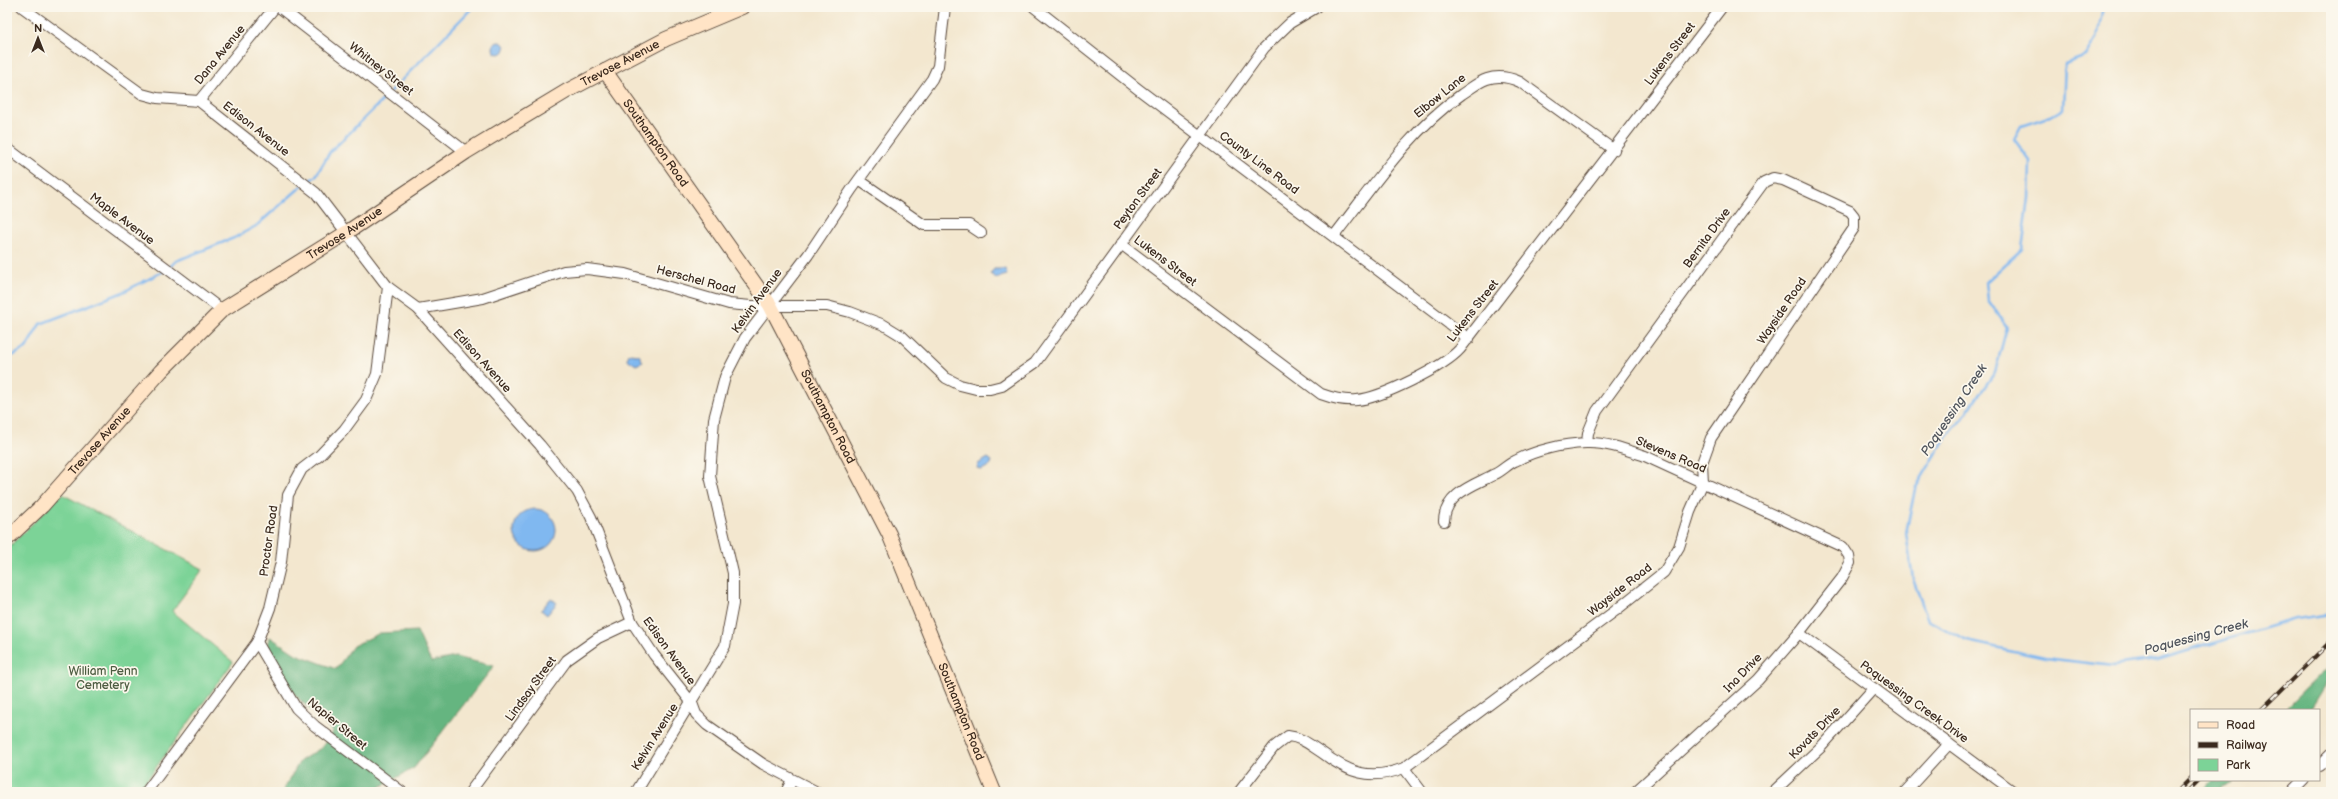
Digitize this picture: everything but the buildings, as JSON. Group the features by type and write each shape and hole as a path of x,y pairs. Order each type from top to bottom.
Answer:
{"street":[{"path":"22,7 48,24 131,88 142,94 157,98 199,101"},
{"name":"Dana Avenue","path":"199,101 275,7"},
{"name":"Whitney Street","path":"279,7 386,88 466,152"},
{"name":"Trevose Avenue","path":"7,539 42,506 161,371 222,310 346,232 466,152 567,92 666,39 742,7"},
{"name":"Kelvin Avenue","path":"636,792 692,703 725,646 733,604 733,573 710,476 714,419 725,377 744,338 808,255 859,180 932,79 938,66 945,7"},
{"name":"County Line Road","path":"1034,7 1055,26 1469,339"},
{"name":"Peyton Street","path":"973,388 990,389 1002,386 1035,363 1270,41 1290,23 1317,7"},
{"name":"Lukens Street","path":"1121,244 1306,384 1331,398 1358,400 1376,396 1452,358 1469,339 1722,7"},
{"name":"Southampton Road","path":"605,71 770,305 889,534 994,792"},
{"name":"Elbow Lane","path":"1334,236 1394,158 1421,128 1456,98 1487,79 1504,77 1520,82 1614,150"},
{"name":"Edison Avenue","path":"199,101 312,189 388,287 418,309 540,445 577,491 591,517 632,622 654,655 692,703 696,714 707,725 763,764 817,792"},
{"name":"Maple Avenue","path":"7,148 222,310"},
{"name":"Bernita Drive","path":"1587,443 1588,433 1598,411 1764,182 1773,178 1783,180 1850,211 1854,216 1854,228 1828,266"},
{"path":"859,180 924,225 969,225 981,233"},
{"name":"Wayside Road","path":"1404,768 1621,607 1664,572 1679,547 1690,512 1703,482 1702,463 1711,438 1828,266"},
{"name":"Herschel Road","path":"418,309 484,298 564,271 587,269 624,274 729,304 827,306 867,317 902,336 946,378 960,385 973,388"},
{"name":"Proctor Road","path":"146,792 257,642 270,608 281,562 288,495 302,469 319,456 344,430 366,400 380,359 388,287"},
{"name":"Stevens Road","path":"1444,521 1446,507 1458,495 1497,474 1515,461 1557,447 1587,443 1617,448 1645,456 1843,547 1849,557"},
{"name":"Ina Drive","path":"1635,792 1758,680 1799,633 1847,570 1849,557"},
{"name":"Lindsay Street","path":"470,792 567,660 598,638 632,622"},
{"name":"Poquessing Creek Drive","path":"1799,633 2014,792"},
{"name":"Napier Street","path":"257,642 296,708 315,726 395,790"},
{"name":"Kovats Drive","path":"1773,792 1821,747 1873,689"},
{"path":"1239,792 1278,741 1284,737 1293,736 1303,740 1345,769 1356,773 1381,774 1404,768 1422,792"},
{"path":"1905,792 1949,744"},
{"path":"2320,765 2331,754"},
{"path":"786,792 792,780"},
{"path":"2292,792 2303,781"}],"green space":[{"name":"William Penn Cemetery","path":"62,494 203,569 172,611 233,662 138,792 7,792 7,549"},
{"path":"417,631 431,662 455,657 494,666 414,768 380,787 377,792 282,792 300,761 321,748 333,732 294,694 267,648 270,637 296,654 336,669 353,646 380,633"},
{"path":"2331,664 2331,680 2327,683 2311,709 2285,709"},
{"path":"2212,781 2232,781 2215,792 2201,792"}],"water":[{"path":"499,42 503,44 505,48 503,52 499,54 495,52 493,48 495,44"},
{"path":"994,269 1005,269 1007,275 996,278 990,274"},
{"path":"629,354 639,355 643,362 636,365 627,359"},
{"path":"988,458 992,461 990,466 981,470 977,468 978,464"},
{"path":"531,509 539,509 547,512 553,518 556,530 553,542 547,548 539,551 531,551 523,548 517,542 514,534 514,526 517,518 523,512"},
{"path":"551,598 557,603 547,615 541,610"}],"waterway":[{"path":"391,91 473,7"},
{"name":"Poquessing Creek","path":"2103,7 2097,38 2086,56 2065,64 2063,109 2051,116 2021,126 2014,139 2030,161 2029,198 2022,249 1986,282 1988,300 2007,327 1995,372 1963,418 1945,439 1915,489 1906,533 1913,579 1928,620 1967,641 2045,658 2113,666 2157,660 2295,619 2331,614"},
{"path":"306,183 316,176 330,152 388,95"},
{"path":"170,267 176,261 234,238 256,226 302,186"},
{"path":"7,359 26,348 40,324 121,293 166,270"}],"railway":[{"path":"2262,709 2331,641"},
{"path":"2177,792 2190,779"},
{"path":"2187,792 2198,781"}]}
